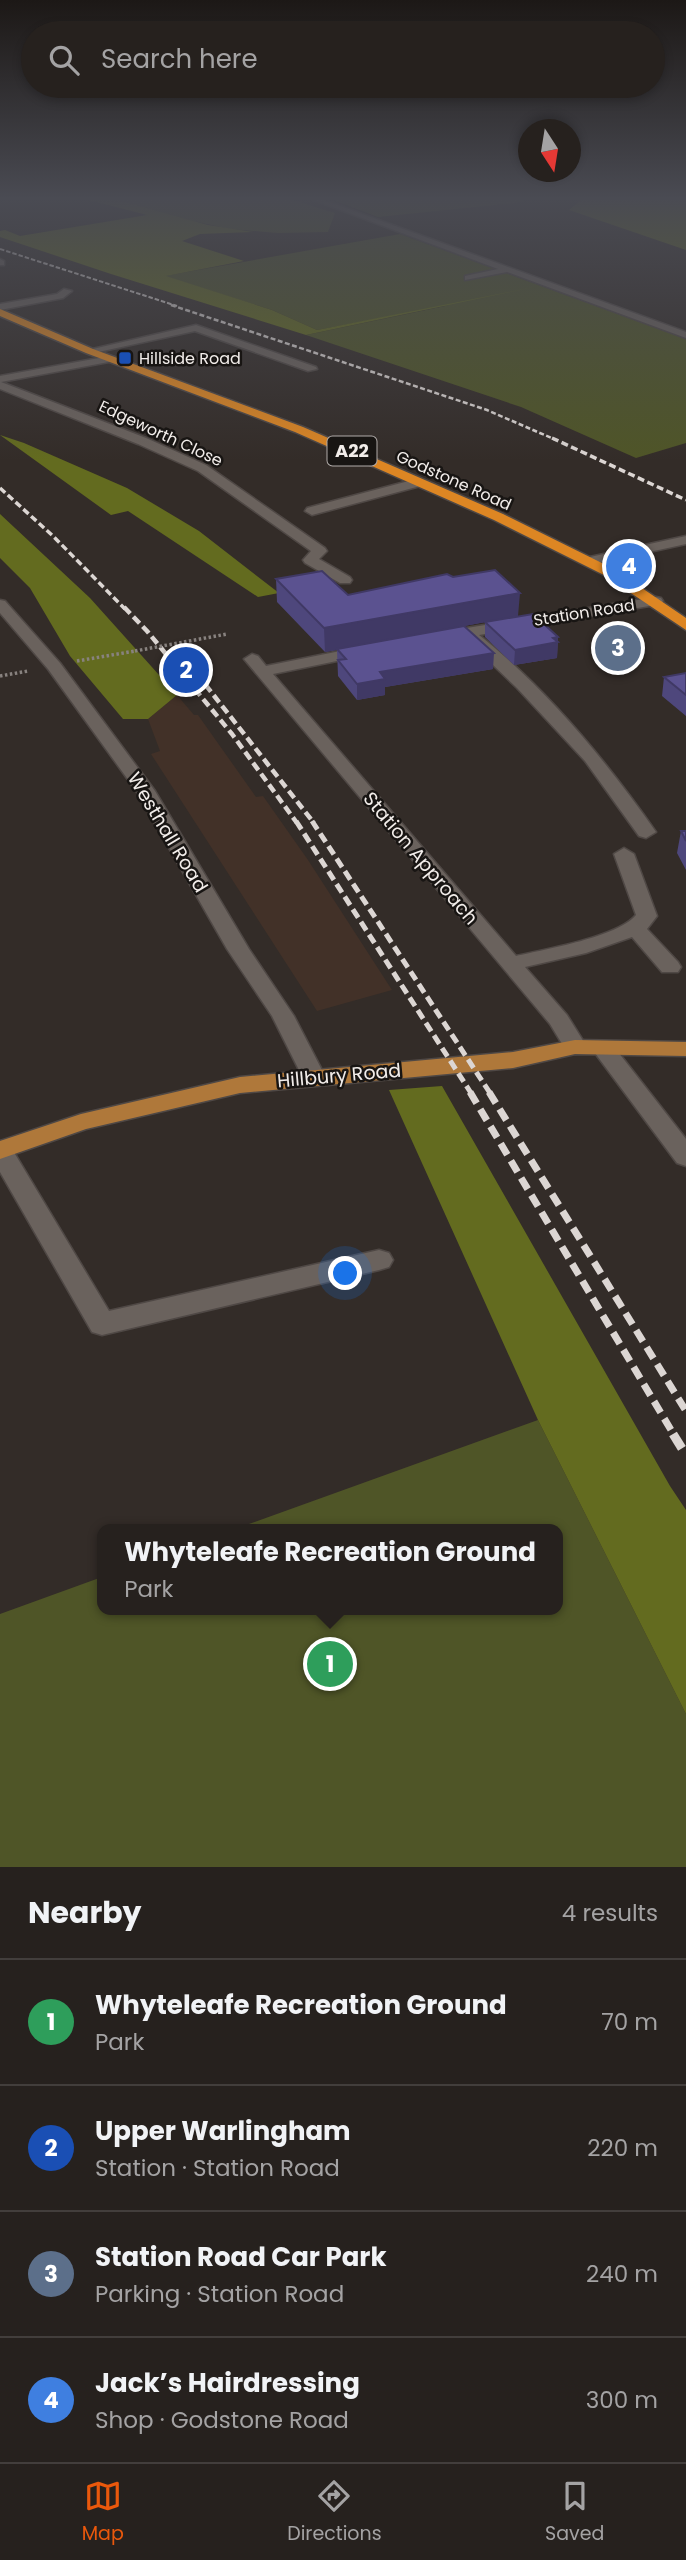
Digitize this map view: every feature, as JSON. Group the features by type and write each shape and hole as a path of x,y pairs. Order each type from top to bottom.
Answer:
{"highway":[{"name":"Godstone Road","path":"0,309 89,351 239,405 420,481 590,561 656,601 686,625"}],"main road":[{"name":"Hillbury Road","path":"0,1150 81,1122 240,1085 313,1076 513,1060 575,1047 686,1049"}],"street":[{"path":"557,287 686,335"},
{"path":"0,309 60,296 67,291"},
{"path":"89,351 196,328 312,369"},
{"path":"0,379 110,359"},
{"name":"Edgeworth Close","path":"0,385 142,441 202,468 320,551 310,560 345,580"},
{"path":"0,394 14,391"},
{"path":"312,511 420,481"},
{"path":"590,561 686,540"},
{"name":"Station Road","path":"426,640 656,601"},
{"name":"Westhall Road","path":"0,604 54,666 146,791 238,949 283,1016 313,1076"},
{"path":"467,632 523,685 591,757 646,832"},
{"name":"Station Approach","path":"385,648 258,665 559,1020 575,1047"},
{"path":"509,964 579,947 636,929 647,916 624,854"},
{"path":"636,929 670,967"},
{"path":"603,1048 686,1157"},
{"path":"0,1150 102,1324 379,1261"}],"path":[{"path":"54,666 226,634"}],"shaded area":[{"path":"177,695 194,715 198,715 256,797 263,796 392,990 317,1011 151,754 160,751 148,719"}],"green space":[{"path":"153,287 201,287 272,310 317,330 534,287 306,335"},
{"path":"199,287 545,287 686,339 686,443 636,458 521,407 306,335 450,305 317,330 272,310"},
{"path":"0,435 127,488 199,531 279,593 258,597 128,511 111,515"},
{"path":"0,514 90,598 177,695 148,719 123,719 70,656 30,588 0,558"},
{"path":"442,1086 686,1510 686,1714 538,1420 389,1090"},
{"path":"538,1420 686,1714 686,1867 0,1867 0,1614 97,1579 97,1615 563,1615 563,1524 249,1524"}],"building":[{"path":"495,570 520,593 324,628 276,579 322,571 348,595 447,574 453,577"},
{"path":"533,614 558,637 553,638 558,642 515,650 485,622"},
{"path":"464,626 494,653 380,672 385,679 357,684 338,660 346,659 337,649"},
{"path":"686,673 686,695 664,677"}],"railway":[{"path":"118,287 177,306"},
{"path":"171,305 487,410 556,440"},
{"path":"552,438 686,500"},
{"path":"0,488 53,536 125,609"},
{"path":"124,607 232,734 297,823"},
{"path":"197,674 314,823"},
{"path":"296,821 471,1093"},
{"path":"312,821 490,1093"},
{"path":"470,1092 674,1435"},
{"path":"489,1092 686,1411"},
{"path":"673,1434 686,1455"}],"place":[{"name":"Hillside Road","path":"125,358"},
{"name":"Jack’s Hairdressing","path":"629,566"},
{"name":"Station Road Car Park","path":"618,648"},
{"name":"Upper Warlingham","path":"186,670"},
{"name":"Whyteleafe Recreation Ground","path":"330,1664"}]}
